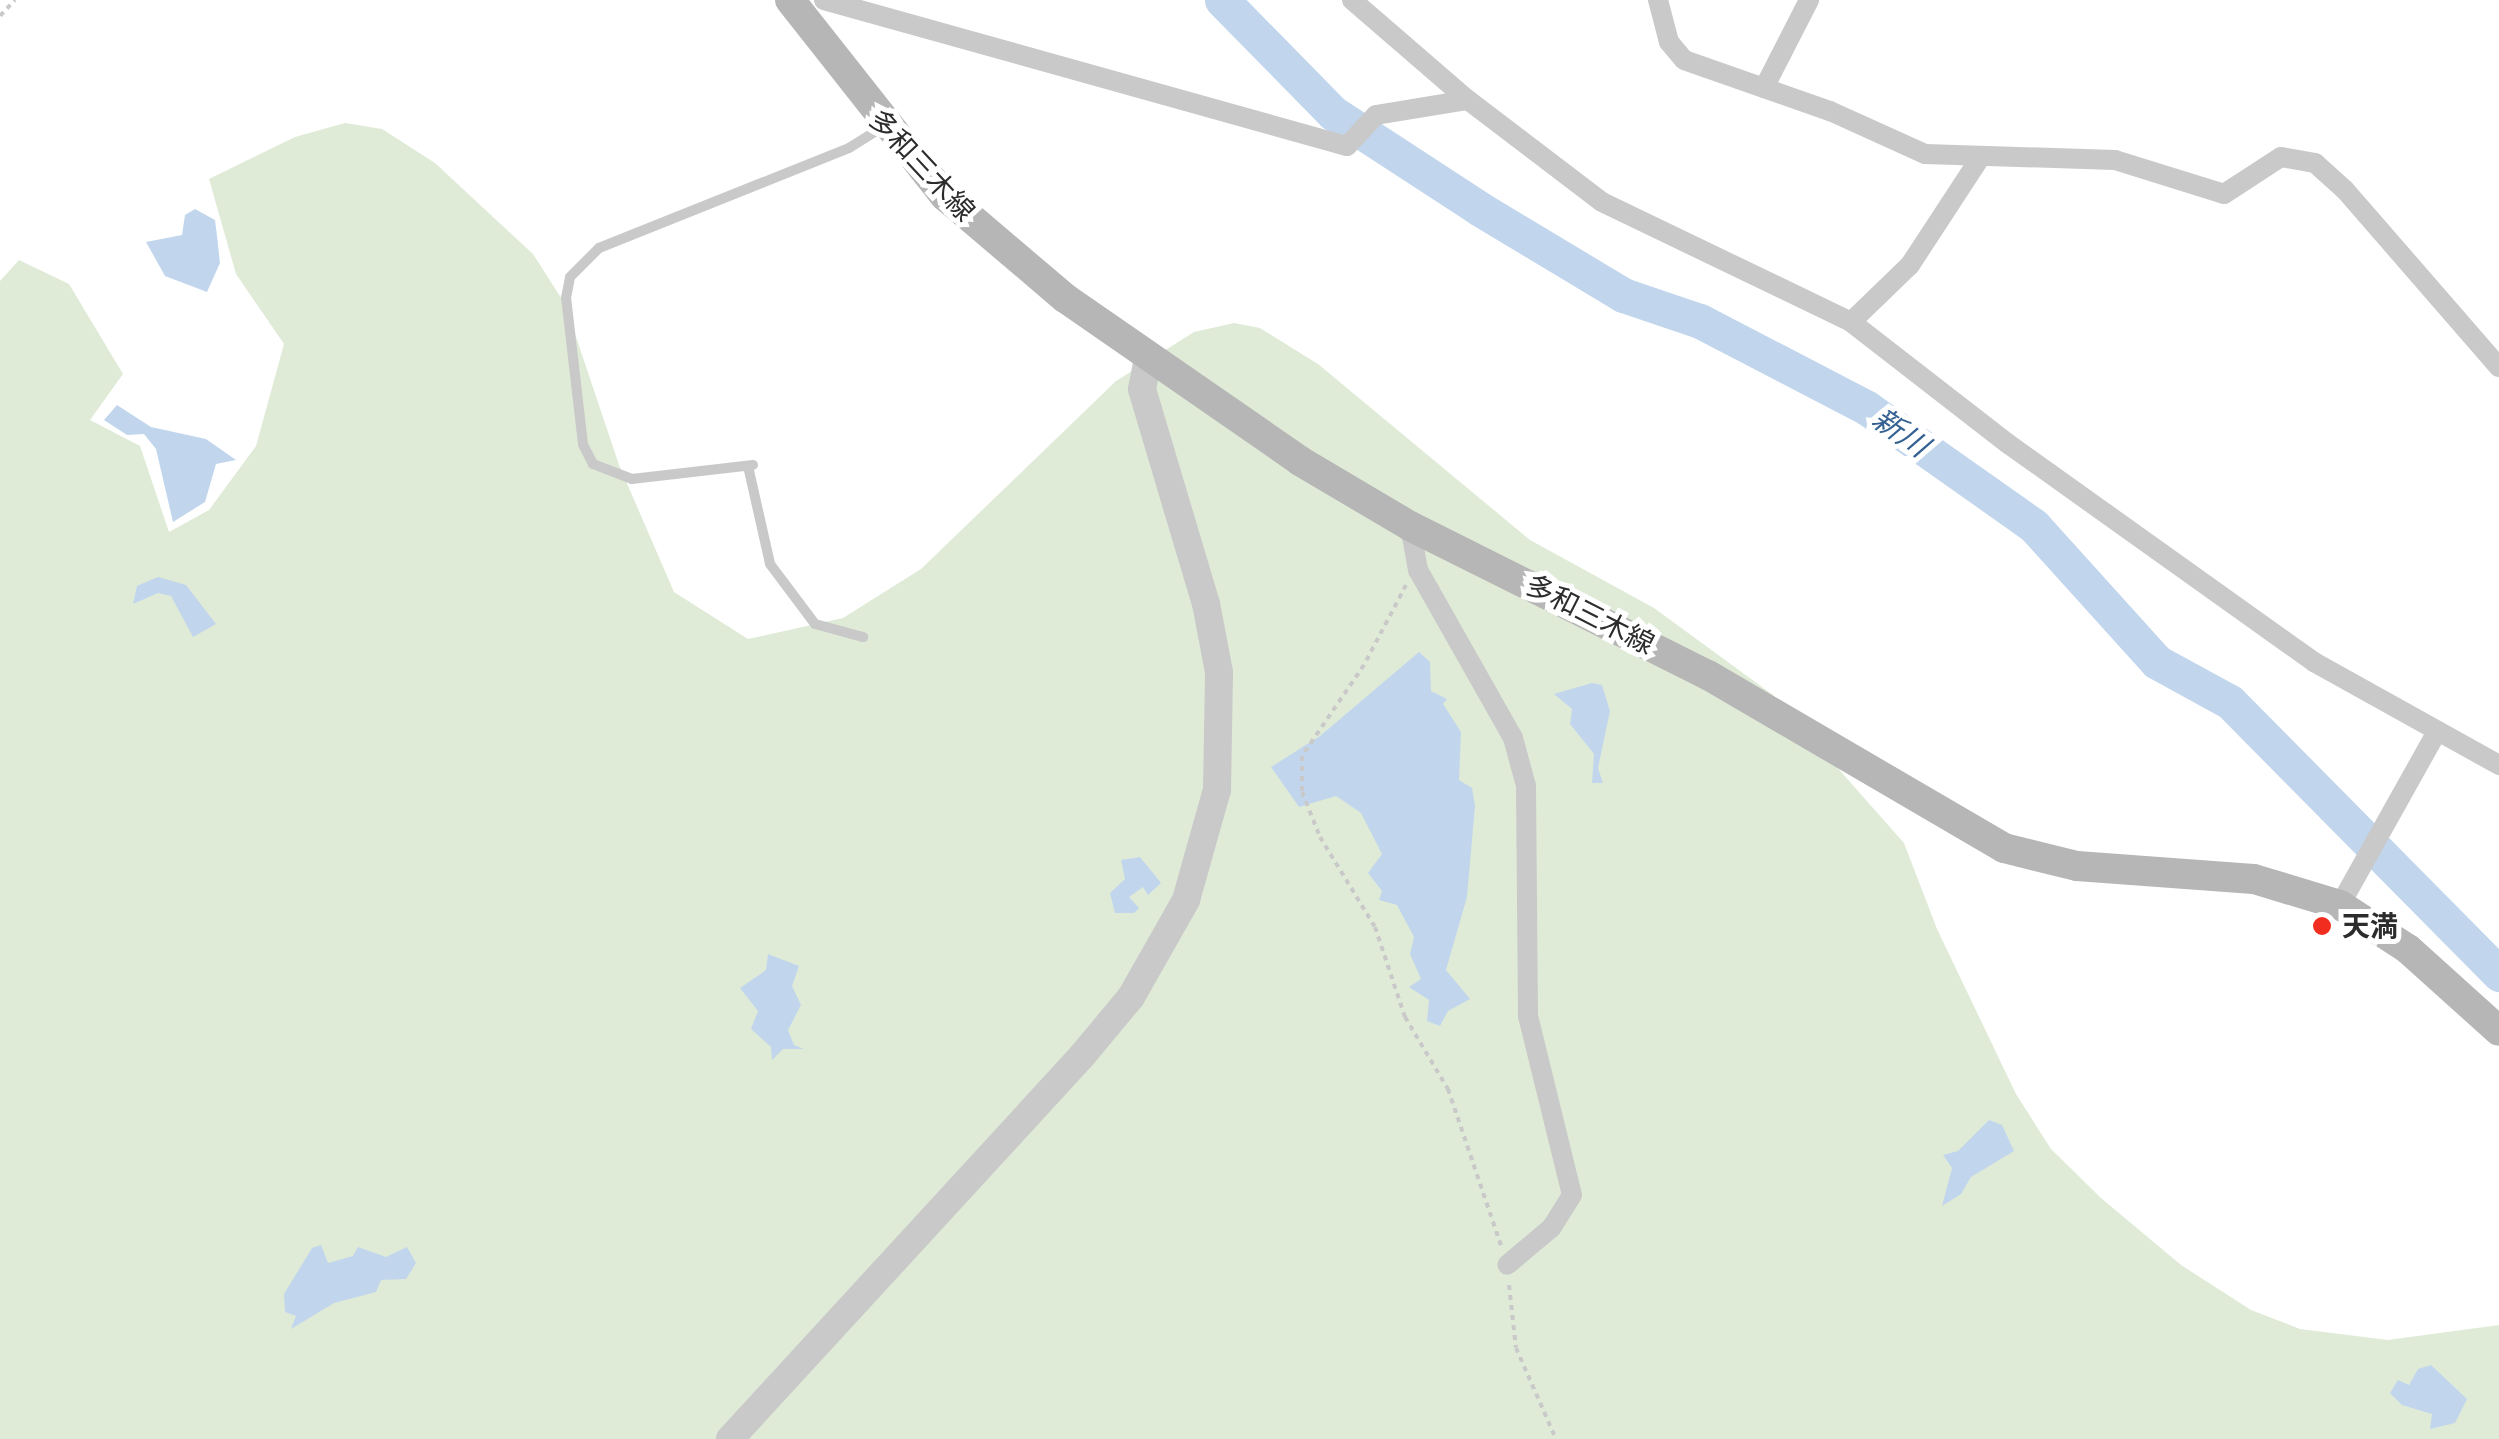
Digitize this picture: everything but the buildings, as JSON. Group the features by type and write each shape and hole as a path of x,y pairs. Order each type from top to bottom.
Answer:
{"main road":[{"name":"多和三木線","path":"790,0 884,126 945,196 1006,250 1148,357 1300,461 1410,526 1708,675 2004,848 2077,866 2254,879 2340,905 2408,949 2499,1031"}],"street":[{"path":"824,0 1347,146 1376,115 1468,100"},
{"path":"1352,0 1468,100 1602,202 1850,322 2007,442 2314,662 2499,765"},
{"path":"1658,0 1669,42 1684,60 1925,154 2144,164 2224,194 2281,157 2314,163 2345,190 2499,367"},
{"path":"1764,88 1809,0"},
{"path":"1850,322 1910,265 1980,158"},
{"path":"730,1439 1081,1057 1131,997 1186,900 1217,790 1219,672 1206,604 1142,389 1148,357"},
{"path":"1410,526 1418,570 1513,738 1526,786 1528,1016 1572,1195 1550,1228 1507,1265"},
{"path":"2340,905 2436,733"}],"lane":[{"path":"863,638 815,624 770,564 751,465 632,479 594,464 584,444 566,298 570,277 599,248 849,148 884,126"}],"path":[{"path":"0,16 15,0"},
{"path":"1418,570 1302,756 1302,792 1320,837 1375,928 1404,1017 1448,1088 1507,1265 1516,1348 1556,1439"}],"green space":[{"path":"345,123 382,129 435,163 533,254 565,304 619,465 674,592 748,639 843,618 921,569 1116,381 1194,332 1234,323 1260,328 1318,364 1530,540 1654,608 1773,695 1904,843 1937,929 2016,1094 2051,1149 2101,1198 2181,1265 2251,1310 2300,1329 2388,1340 2499,1325 2499,1439 0,1439 0,281 19,260 69,284 123,374 90,420 140,446 169,532 209,510 256,446 284,344 236,274 209,179 295,137"}],"water":[{"path":"195,209 215,220 220,263 207,292 165,276 146,242 182,235 185,215"},
{"path":"117,405 151,427 206,439 236,460 216,464 205,502 173,522 156,449 144,434 127,435 104,420"},
{"path":"158,577 186,585 216,624 193,637 171,596 158,593 133,604 137,586"},
{"path":"1419,652 1430,662 1431,691 1447,699 1443,704 1461,732 1459,780 1472,788 1475,806 1467,897 1446,970 1470,999 1448,1011 1440,1026 1427,1021 1429,1000 1409,987 1421,979 1410,954 1414,937 1397,905 1379,900 1382,891 1368,873 1382,854 1361,813 1336,796 1299,807 1271,767 1320,736"},
{"path":"1592,683 1602,685 1610,711 1598,768 1603,783 1592,783 1594,754 1570,724 1572,709 1554,694"},
{"path":"1140,857 1161,883 1148,895 1143,887 1129,897 1139,908 1134,913 1115,913 1110,893 1125,879 1121,860"},
{"path":"768,954 799,966 792,986 801,1005 788,1030 794,1045 804,1049 783,1049 772,1060 771,1047 751,1029 758,1011 740,988 766,970"},
{"path":"1989,1120 2002,1125 2014,1151 1971,1177 1961,1194 1942,1206 1952,1168 1943,1155 1958,1151"},
{"path":"321,1245 328,1263 353,1256 358,1247 386,1257 407,1247 416,1263 406,1279 381,1280 376,1292 334,1303 291,1329 296,1316 285,1312 284,1294 312,1248"},
{"path":"2431,1365 2467,1399 2455,1423 2430,1429 2432,1414 2402,1405 2390,1393 2398,1380 2409,1385 2418,1369"}],"waterway":[{"name":"新川","path":"1222,0 1333,113 1480,209 1623,295 1700,321 1867,408 2034,526 2157,662 2230,702 2499,974"}],"place":[{"name":"天満","path":"2322,926"}]}
